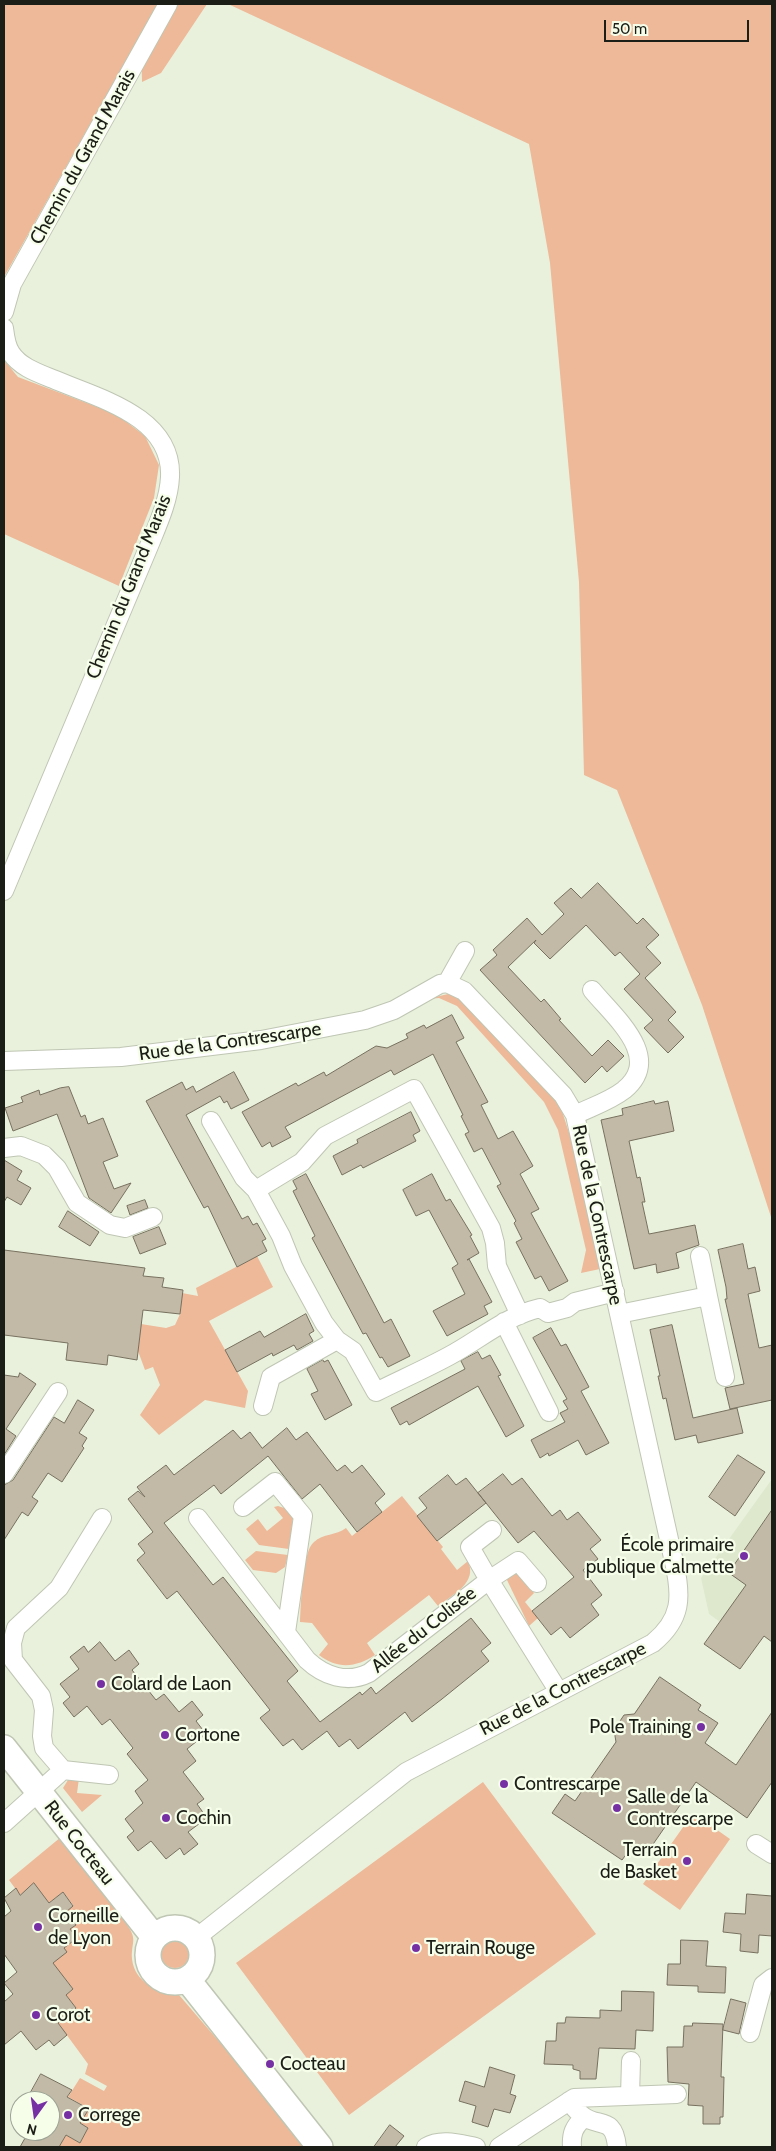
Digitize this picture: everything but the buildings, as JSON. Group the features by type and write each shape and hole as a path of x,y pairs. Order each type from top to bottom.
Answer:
{"street":[{"name":"Chemin du Grand Marais","path":"4,312 12,284 168,4"},
{"name":"Chemin du Grand Marais","path":"4,328 11,353 25,366 127,410 148,425 161,441 170,469 168,489 155,531 4,891"},
{"path":"447,983 465,952"},
{"name":"Rue de la Contrescarpe","path":"4,1061 129,1056 261,1040 365,1020 394,1010 435,986 447,983 472,997 563,1095 575,1115 615,1292 678,1580 679,1606 668,1627 653,1643 406,1772 196,1938"},
{"name":"Rue de la Contrescarpe","path":"575,1115 625,1089 635,1077 639,1066 639,1054 634,1040 592,990"},
{"path":"256,1190 302,1162 325,1136 414,1089 491,1228 497,1266 520,1315"},
{"path":"211,1121 244,1178 256,1190 281,1236 296,1271 337,1340 353,1351 376,1392 449,1356 504,1322 520,1315 540,1308 548,1312 567,1308 574,1302 615,1292"},
{"path":"4,1148 21,1146 44,1155 57,1168 77,1203 110,1224 125,1228 153,1217"},
{"path":"700,1256 725,1377"},
{"name":"Rue de la Contrescarpe","path":"619,1314 708,1296"},
{"path":"504,1322 549,1412"},
{"path":"263,1406 270,1377 337,1340"},
{"path":"4,1474 58,1392"},
{"path":"243,1507 275,1482 303,1516 286,1632"},
{"path":"102,1518 58,1588 16,1628 12,1643 13,1660 41,1696 44,1710 42,1736 44,1748 62,1770 109,1775"},
{"name":"Allée du Colisée","path":"198,1518 307,1660 323,1672 343,1678 362,1677 489,1580 518,1561 537,1583"},
{"name":"Allée du Colisée","path":"492,1530 470,1547 559,1692"},
{"name":"Rue Cocteau","path":"4,1748 154,1937"},
{"path":"4,1823 62,1770"},
{"path":"756,1844 772,1854"},
{"path":"175,1927 189,1931 196,1938 202,1950 201,1963 194,1974 187,1980 179,1982 166,1981 153,1971 149,1964 147,1952 154,1937 161,1931 175,1927"},
{"path":"750,2033 763,1985 772,1978"},
{"path":"187,1980 320,2147"},
{"path":"630,2096 631,2061"},
{"path":"499,2147 574,2098 677,2094"},
{"path":"569,2101 584,2118 610,2127 617,2147"},
{"path":"572,2147 572,2133 576,2125 584,2118"},
{"path":"426,2147 436,2143 447,2142 476,2147"}],"shaded area":[{"path":"4,4 207,4 161,73 142,82 141,34 4,277"},
{"path":"228,4 772,4 772,1220 702,1005 617,790 584,775 579,582 550,263 529,144"},
{"path":"4,360 18,377 116,414 145,436 159,465 154,498 119,586 4,534"},
{"path":"448,994 461,997 553,1096 562,1111 572,1142 600,1269 581,1273 586,1250 558,1130 544,1102 457,1006 439,998 427,999"},
{"path":"257,1256 273,1287 209,1321 248,1391 245,1408 205,1400 159,1435 140,1415 160,1385 153,1367 145,1370 138,1351 141,1324 166,1328 175,1325 180,1314 182,1293 198,1296 196,1288"},
{"name":"École primaire publique Calmette","path":"772,1479 772,1642 763,1636 740,1669 704,1644 720,1622 709,1614 701,1578"},
{"path":"402,1496 443,1547 441,1549 457,1570 468,1561 470,1576 462,1588 438,1606 429,1595 367,1643 375,1655 361,1662 347,1665 340,1665 326,1660 319,1655 328,1644 312,1623 300,1622 303,1579 310,1547 318,1539 346,1528 352,1536"},
{"path":"278,1506 287,1509 293,1518 289,1549 259,1545 246,1529 258,1519 267,1531 283,1518 274,1507"},
{"path":"256,1551 288,1555 285,1567 276,1573 253,1570 245,1560"},
{"path":"516,1572 534,1593 525,1602 538,1618 529,1626 507,1580 509,1574"},
{"path":"79,1778 77,1793 102,1795 82,1812 63,1788 68,1780"},
{"name":"Terrain Rouge","path":"483,1782 596,1934 349,2115 236,1963"},
{"name":"Terrain de Basket","path":"693,1813 730,1839 680,1910 643,1884"},
{"path":"61,1837 129,1923 127,1925 133,1938 132,1959 138,1975 149,1985 179,1995 272,2103 307,2147 59,2147 66,2135 80,2143 88,2128 80,2123 88,2108 68,2097 80,2078 104,2091 107,2086 85,2074 88,2064 58,2023 76,2008 66,1995 73,1989 63,1976 50,1986 35,1967 76,1938 70,1929 76,1924 66,1912 73,1905 63,1892 49,1903 34,1884 20,1895 9,1880"},
{"path":"175,1940 185,1944 189,1954 185,1964 175,1968 165,1964 161,1954 165,1944"}],"place":[{"name":"École primaire publique Calmette","path":"744,1556"},
{"name":"Colard de Laon","path":"101,1684"},
{"name":"Pole Training","path":"701,1727"},
{"name":"Cortone","path":"165,1735"},
{"name":"Contrescarpe","path":"504,1784"},
{"name":"Salle de la Contrescarpe","path":"617,1808"},
{"name":"Cochin","path":"166,1818"},
{"name":"Terrain de Basket","path":"687,1861"},
{"name":"Corneille de Lyon","path":"38,1927"},
{"name":"Terrain Rouge","path":"416,1948"},
{"name":"Corot","path":"36,2015"},
{"name":"Cocteau","path":"270,2064"},
{"name":"Correge","path":"68,2115"}]}
